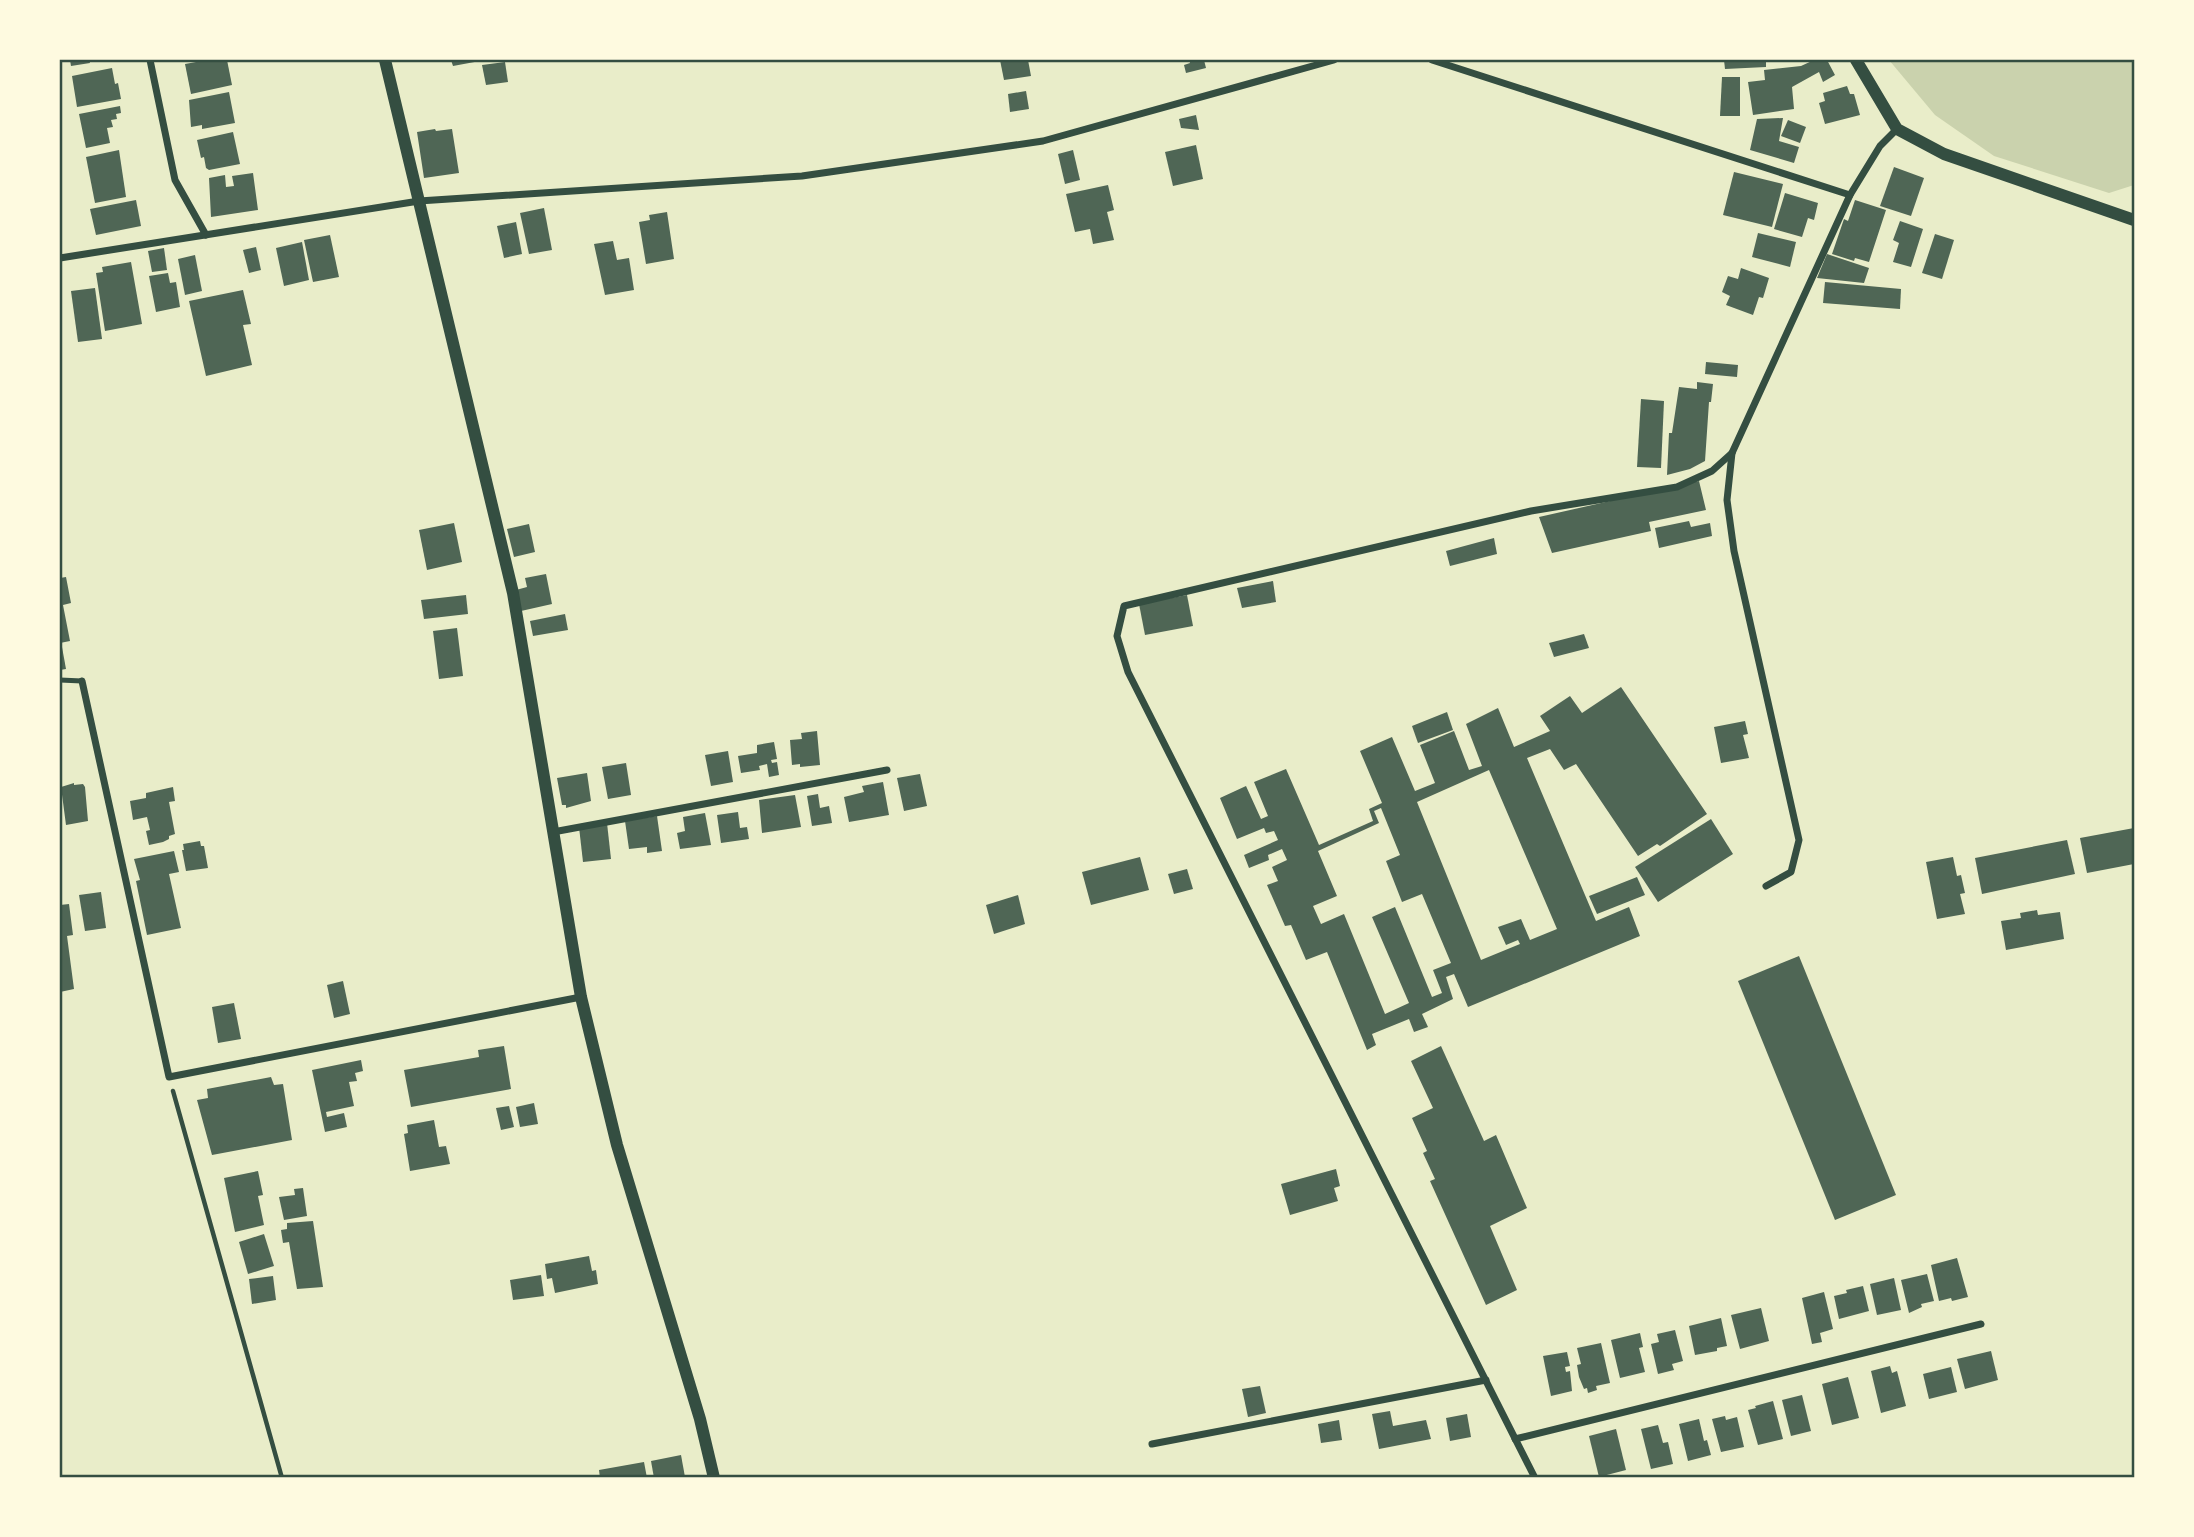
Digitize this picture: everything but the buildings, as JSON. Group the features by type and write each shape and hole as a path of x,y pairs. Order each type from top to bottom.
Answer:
{"street":[{"path":"150,60 175,180 206,235"},
{"path":"385,60 513,593 581,998 617,1145 701,1419 714,1478"},
{"path":"60,258 419,201 802,176 1030,143 1334,60"},
{"path":"1432,60 1850,195"},
{"path":"1856,60 1897,129 1944,154 2134,220"},
{"path":"1766,886 1791,872 1799,840 1734,551 1727,500 1732,453 1850,195 1880,146 1897,129"},
{"path":"1535,1478 1128,672 1117,636 1125,606 1531,511 1677,487 1712,471 1732,453"},
{"path":"82,681 169,1077 581,998"},
{"path":"553,832 887,770"},
{"path":"1516,1439 1981,1324"},
{"path":"1152,1444 1486,1380"}],"lane":[{"path":"60,680 82,681"}],"path":[{"path":"169,1077 282,1478"}],"green space":[{"path":"1889,60 2134,60 2134,185 2109,193 1994,156 1935,115"}]}
